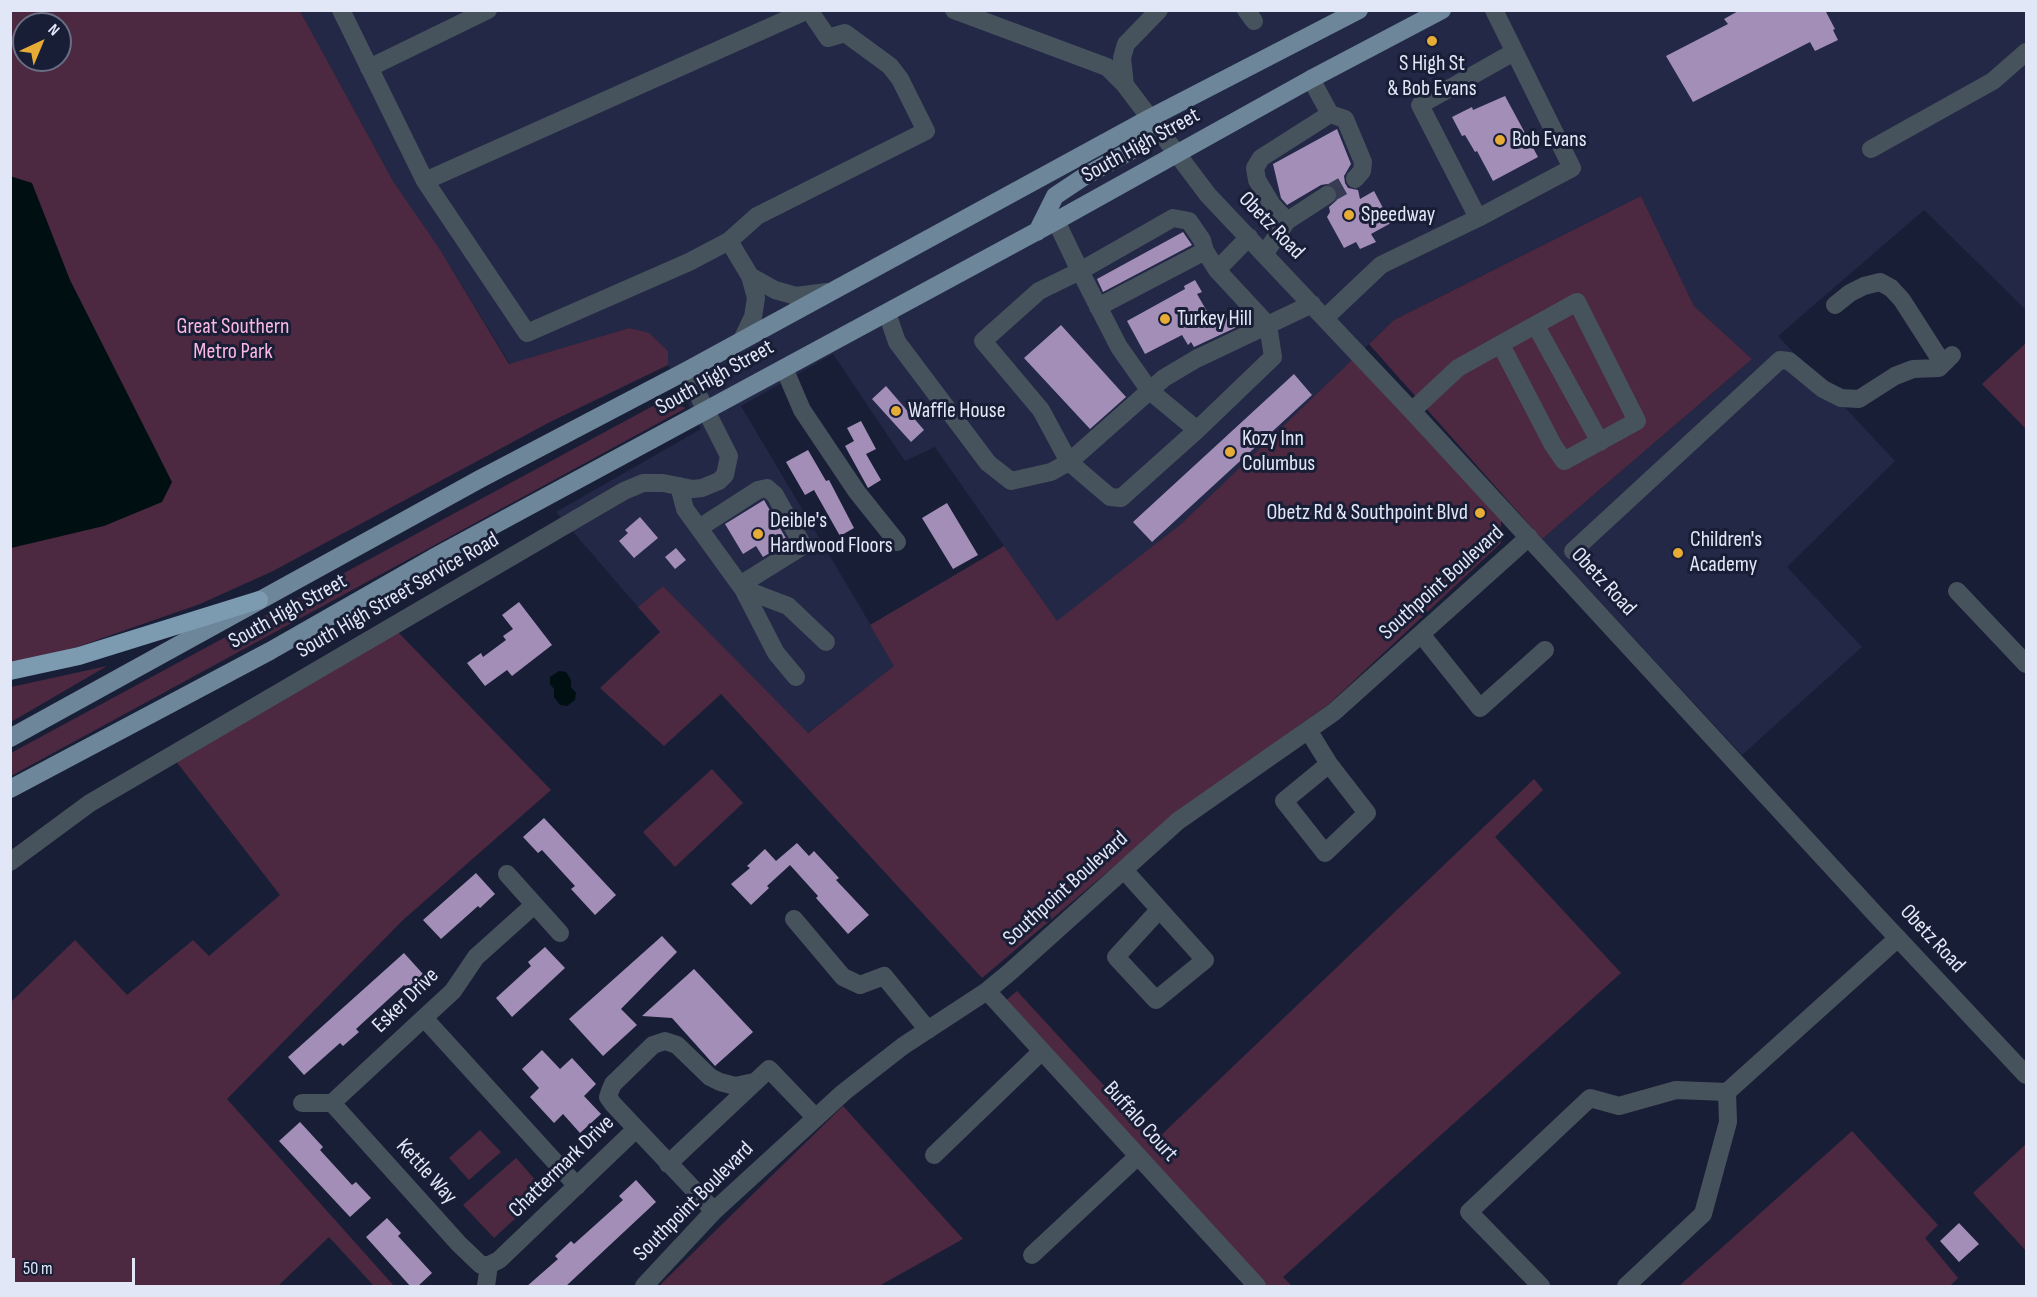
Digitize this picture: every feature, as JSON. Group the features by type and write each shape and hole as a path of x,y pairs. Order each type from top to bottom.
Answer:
{"highway":[{"path":"10,671 79,656 260,600"}],"main road":[{"name":"South High Street","path":"10,738 480,479 686,371 827,292 1150,118 1359,10"},
{"name":"South High Street","path":"10,789 270,651 433,558 1037,232 1311,79 1442,10"},
{"path":"1037,232 1055,196 1134,149 1142,141 1150,118"}],"street":[{"path":"341,10 425,181 527,333 689,262 729,241 757,216 926,131 900,78 890,66 845,33 828,38 809,10 425,181"},
{"path":"369,68 488,10"},
{"path":"1125,85 1122,58 1126,44 1159,10"},
{"path":"1325,318 1381,264 1478,218 1572,168 1494,10"},
{"name":"Obetz Road","path":"956,11 1107,67 1125,85 1208,195 1412,411 2026,1075"},
{"path":"1478,218 1420,105 1514,52"},
{"path":"1871,149 1994,81 2026,52"},
{"path":"1311,79 1330,114 1345,119 1363,162 1362,171 1355,179"},
{"path":"1287,221 1272,205 1257,180 1255,168 1261,158 1330,114"},
{"path":"1265,253 1287,221 1327,195"},
{"path":"1173,218 1189,221 1202,240 1205,251 1217,270 1268,325 1273,357 1197,430 1121,498 1110,497 1069,462 1041,410 983,341 1039,291 1080,271 1173,218"},
{"path":"1056,221 1119,347 1150,391 1197,430"},
{"path":"1217,270 1249,237"},
{"path":"729,241 750,276 756,298 753,317 742,340"},
{"path":"1098,307 1205,251"},
{"path":"750,276 776,290 796,296 827,292"},
{"path":"1573,551 1780,360 1789,361 1823,389 1841,398 1859,399 1895,376 1913,369 1939,368 1947,360 1902,300 1891,288 1880,282 1850,292 1835,305"},
{"path":"1412,411 1458,368 1577,303 1637,421 1564,461 1553,445 1501,345"},
{"path":"887,313 897,342 988,463 1011,481 1051,472 1069,462 1164,378 1196,359 1312,304"},
{"path":"1536,326 1600,442"},
{"path":"784,368 802,410 857,492 897,542"},
{"name":"South High Street Service Road","path":"10,862 90,803 624,491 643,483 663,483 693,489 711,486 725,475 729,456 686,371"},
{"path":"679,486 685,509 742,587 776,654 796,677"},
{"path":"699,528 758,490 767,488 775,495 801,542 801,547 742,587"},
{"name":"Southpoint Boulevard","path":"644,1287 714,1211 815,1117 895,1052 987,991 1178,821 1334,712 1529,537"},
{"path":"742,587 788,606 826,642"},
{"path":"1957,591 2026,664"},
{"path":"1422,634 1480,708 1545,650"},
{"path":"1308,730 1329,764 1367,813 1325,853 1284,801 1329,764"},
{"path":"1124,870 1205,960 1156,1000 1116,957 1159,910"},
{"path":"507,874 560,933"},
{"name":"Esker Drive","path":"332,1103 453,991 476,957 534,904"},
{"path":"794,919 843,976 860,985 884,976 928,1030"},
{"path":"1541,1287 1468,1212 1590,1098 1619,1106 1676,1090 1727,1092 1898,938"},
{"name":"Buffalo Court","path":"987,991 1254,1286"},
{"path":"424,1018 577,1186"},
{"path":"636,1129 609,1097 614,1084 653,1044 665,1041 677,1046 710,1077 727,1085 742,1086 754,1082"},
{"path":"933,1155 1042,1051"},
{"path":"668,1164 769,1069 815,1117"},
{"path":"1626,1287 1703,1214 1728,1122 1727,1092"},
{"path":"302,1103 332,1103"},
{"name":"Kettle Way","path":"332,1103 459,1244 481,1265 489,1265"},
{"name":"Chattermark Drive","path":"489,1265 499,1260 636,1129 714,1211"},
{"path":"1032,1255 1138,1156"},
{"path":"486,1287 489,1265"}],"shaded area":[{"path":"300,11 2026,11 2026,310 1924,210 1778,336 1895,461 1787,567 1862,647 1742,755 1542,539 1752,359 1694,306 1641,196 1394,320 1181,524 1057,622 935,447 905,461 833,354 741,406 895,666 807,733 663,586 638,607 556,512 701,429 668,365 668,351 629,328 510,364 439,248 393,181"},
{"path":"10,176 32,183 70,280 172,482 162,502 104,526 11,548"},
{"path":"559,671 566,672 571,680 571,687 576,693 575,700 567,706 560,705 554,697 554,689 550,684 550,677"}],"green space":[{"name":"Great Southern Metro Park","path":"10,11 300,11 393,181 439,248 509,364 629,328 649,333 668,351 668,365 550,422 273,571 200,604 77,647 11,663"},
{"path":"1641,196 1694,306 1752,359 1542,539 1369,344 1394,320"},
{"path":"2026,343 2026,429 1982,384"},
{"path":"1353,359 1501,520 1501,543 1329,704 1183,808 982,978 721,694 664,746 600,688 660,632 638,607 663,586 808,733 894,666 870,625 1004,546 1057,621 1181,524"},
{"path":"664,400 686,408 11,776 11,753"},
{"path":"397,631 551,790 403,920 227,1099 394,1286 374,1286 329,1237 278,1286 11,1286 11,1002 75,940 127,995 193,940 209,956 280,895 175,760"},
{"path":"107,666 11,722 11,687"},
{"path":"712,769 743,803 675,867 643,832"},
{"path":"1534,779 1543,790 1495,837 1621,973 1283,1277 1292,1286 1266,1286 1004,1002 1017,991 1155,1141"},
{"path":"843,1106 963,1239 879,1286 659,1286"},
{"path":"480,1130 501,1152 469,1180 449,1158"},
{"path":"1852,1131 1938,1225 1925,1238 1958,1278 1950,1286 1679,1286"},
{"path":"2026,1144 2026,1251 1973,1193"},
{"path":"516,1158 545,1191 494,1238 463,1205"}],"building":[{"path":"1740,10 1825,10 1838,40 1815,51 1810,42 1693,102 1666,56 1728,24 1724,19"},
{"name":"Bob Evans","path":"1505,96 1538,157 1493,181 1477,151 1475,152 1465,135 1462,136 1452,117 1472,107 1473,110"},
{"path":"1337,129 1351,164 1344,176 1345,183 1348,188 1358,190 1360,199 1374,191 1391,223 1371,234 1376,242 1360,249 1356,242 1344,248 1327,217 1330,212 1329,207 1337,200 1336,188 1327,184 1321,185 1287,205 1281,198 1273,164"},
{"path":"1183,232 1192,245 1103,292 1097,279"},
{"path":"1195,280 1202,292 1197,294 1212,320 1229,311 1237,327 1194,347 1191,342 1188,345 1182,335 1145,354 1127,321 1185,289 1184,286"},
{"path":"1061,325 1126,397 1090,429 1024,358"},
{"name":"Kozy Inn Columbus","path":"1294,374 1312,395 1152,542 1133,522"},
{"name":"Waffle House","path":"886,386 924,430 911,442 872,399"},
{"path":"861,421 876,449 866,454 881,480 868,488 845,446 854,441 847,428"},
{"path":"808,450 826,481 829,480 854,528 840,536 814,490 805,495 786,462"},
{"name":"Deible's Hardwood Floors","path":"764,500 788,542 763,557 756,546 743,554 725,524"},
{"path":"947,503 978,555 953,569 922,518"},
{"path":"640,517 658,538 634,558 619,541 628,533 625,530"},
{"path":"676,548 686,560 675,569 665,557"},
{"path":"519,602 552,645 512,676 507,670 485,686 467,663 481,653 483,657 506,640 503,636 513,629 502,615"},
{"path":"544,818 616,895 595,915 571,889 575,886 542,850 538,853 523,837"},
{"path":"797,843 809,856 814,851 839,878 836,880 869,915 848,934 790,865 767,886 769,888 751,905 731,884 750,868 747,866 765,849 776,861"},
{"path":"476,873 495,894 441,939 423,920"},
{"path":"662,936 677,952 621,1009 637,1025 603,1056 569,1019"},
{"path":"545,947 565,968 512,1017 496,998 531,966 528,962"},
{"path":"404,953 423,974 407,988 404,985 356,1029 359,1032 343,1046 340,1043 304,1075 288,1057"},
{"path":"694,969 753,1032 715,1066 672,1018 642,1016"},
{"path":"542,1050 560,1069 572,1058 596,1084 584,1096 601,1114 580,1133 563,1114 554,1123 530,1097 539,1088 522,1069"},
{"path":"300,1122 323,1147 320,1150 352,1185 356,1182 371,1198 350,1217 279,1141"},
{"path":"636,1180 656,1202 565,1287 526,1287 558,1259 555,1256 571,1241 574,1244 623,1200 619,1196"},
{"path":"387,1218 401,1233 398,1236 432,1273 417,1287 411,1287 366,1237"},
{"path":"1959,1223 1979,1244 1959,1262 1940,1241"}],"tunnel":[{"path":"1327,195 1355,179"}],"place":[{"name":"S High St & Bob Evans","path":"1432,41"},
{"name":"Bob Evans","path":"1500,140"},
{"name":"Speedway","path":"1349,215"},
{"name":"Turkey Hill","path":"1165,319"},
{"name":"Waffle House","path":"896,411"},
{"name":"Kozy Inn Columbus","path":"1230,452"},
{"name":"Obetz Rd & Southpoint Blvd","path":"1480,513"},
{"name":"Deible's Hardwood Floors","path":"758,534"},
{"name":"Children's Academy","path":"1678,553"}]}
